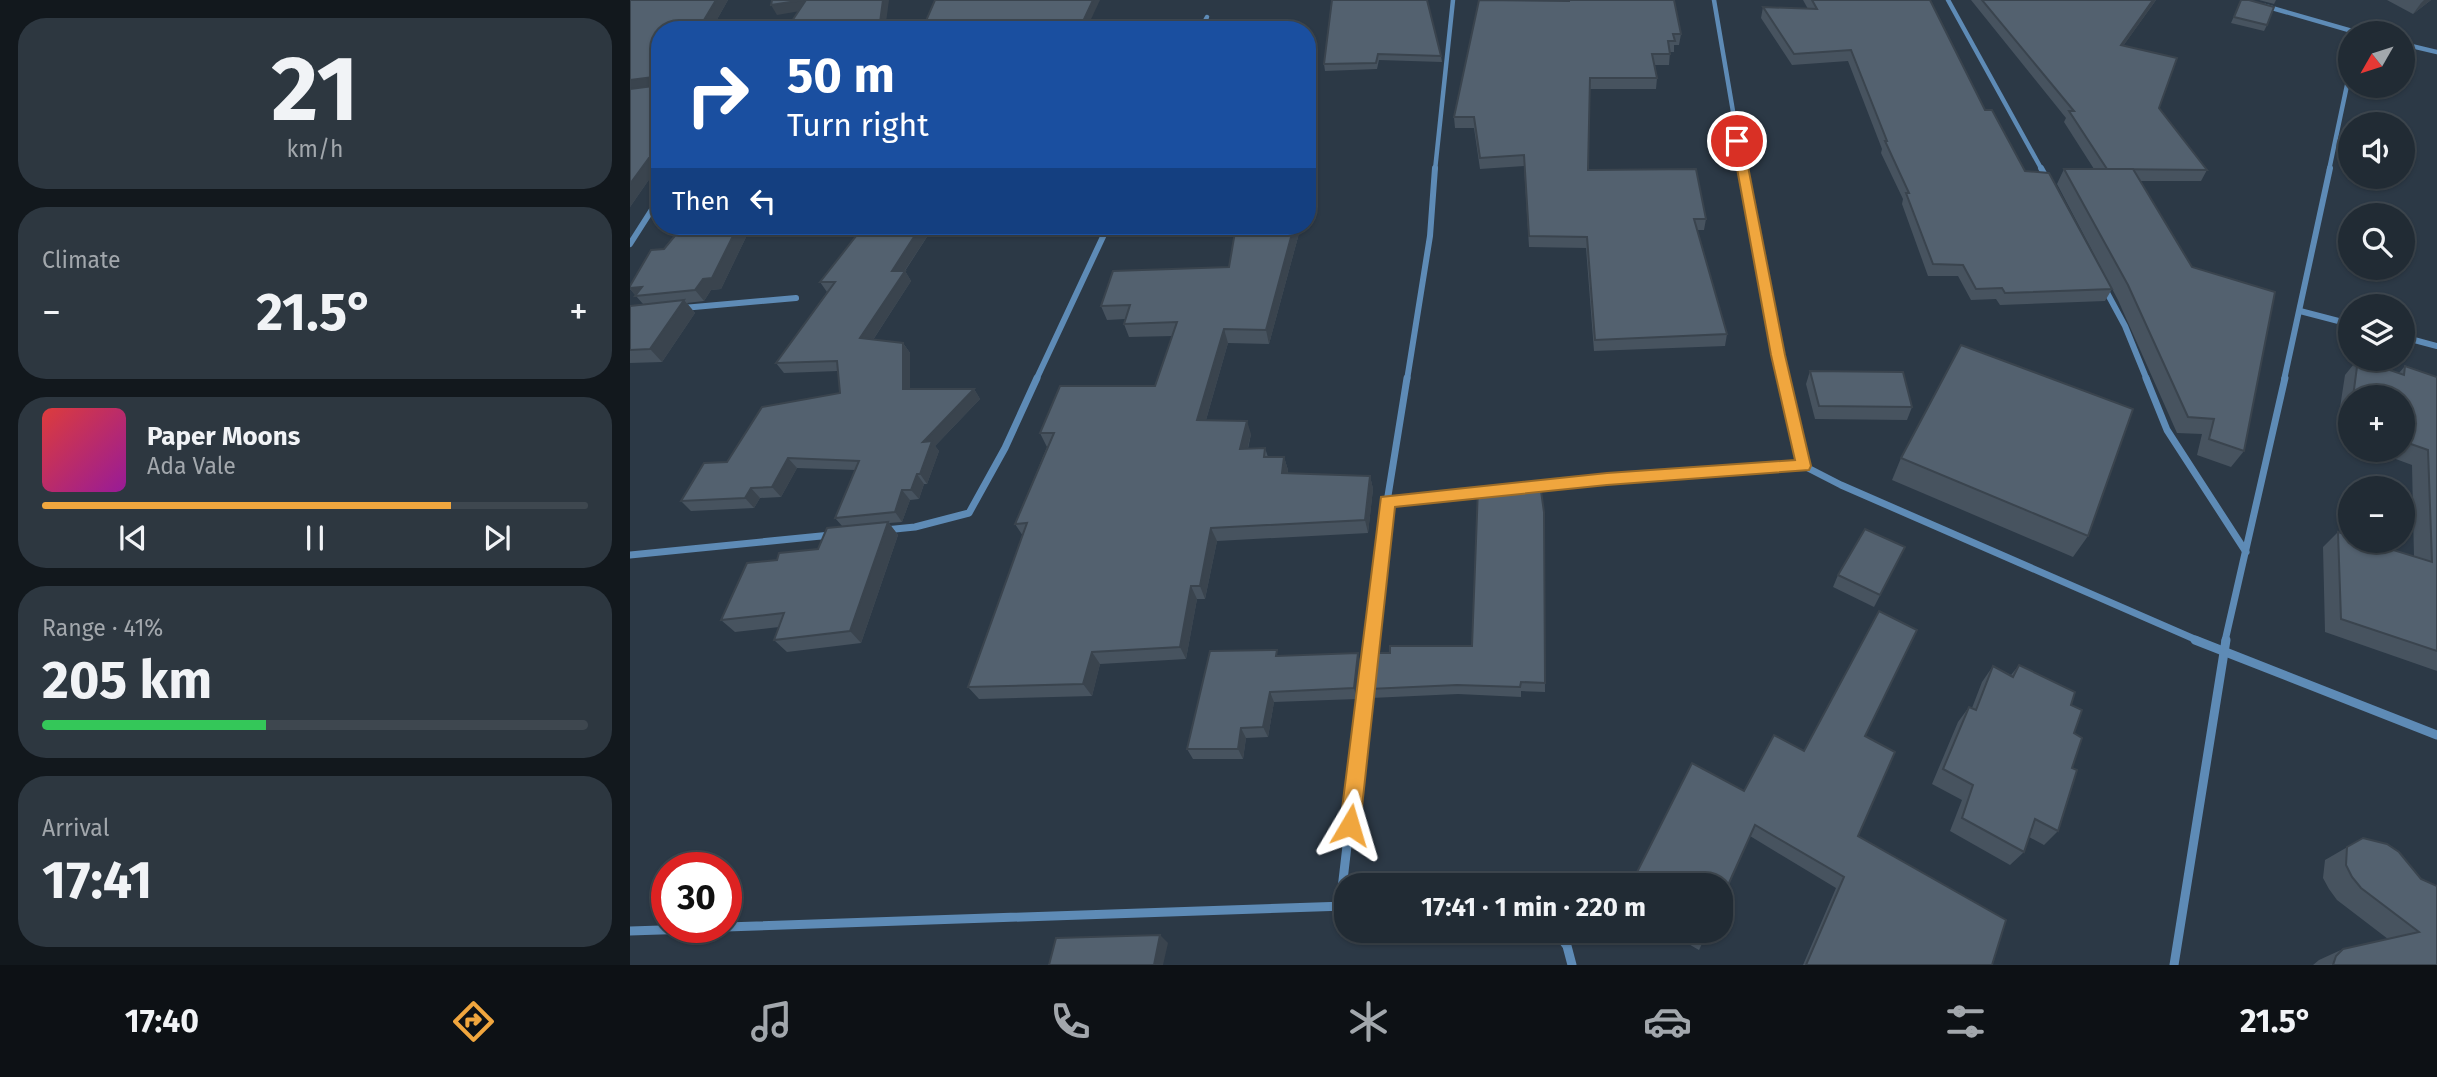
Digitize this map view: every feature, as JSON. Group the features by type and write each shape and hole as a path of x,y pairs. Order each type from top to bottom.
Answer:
{"street":[{"path":"1347,873 1387,502 1423,283 1453,0"},
{"path":"1714,0 1771,317 1804,466"},
{"path":"1948,0 2054,192"},
{"path":"2252,3 2338,27"},
{"path":"1205,21 1207,17"},
{"path":"2415,47 2437,52"},
{"path":"2174,965 2223,652 2300,311 2344,98"},
{"path":"630,244 651,211"},
{"path":"874,531 915,527 969,513 1005,448 1104,235"},
{"path":"2099,277 2125,326 2168,430 2246,552"},
{"path":"680,309 796,298"},
{"path":"2300,311 2338,321"},
{"path":"2415,340 2437,346"},
{"path":"1524,488 1804,466 1841,485 2223,652 2437,735"},
{"path":"1387,502 1497,491"},
{"path":"630,555 834,535"},
{"path":"742,926 1334,906"},
{"path":"630,931 651,930"},
{"path":"1565,943 1572,965"}],"building":[{"path":"630,0 716,0 703,21 651,21 651,77 630,80"},
{"path":"772,0 803,0 771,5"},
{"path":"806,0 883,0 880,21 792,21"},
{"path":"935,0 1093,0 1083,21 926,21"},
{"path":"1332,0 1427,0 1441,56 1378,54 1376,63 1324,64"},
{"path":"1479,0 1674,0 1681,34 1673,34 1675,41 1668,41 1670,54 1652,54 1657,78 1590,78 1588,170 1696,169 1706,219 1694,219 1727,334 1595,340 1587,237 1529,236 1524,155 1480,158 1474,117 1454,117"},
{"path":"1812,0 1930,0 1985,110 1992,110 2025,171 2049,173 2112,289 2005,293 2002,288 1976,289 1963,265 1933,264 1906,193 1909,193 1885,141 1851,50 1794,54 1763,7 1817,9"},
{"path":"1982,0 2153,0 2121,45 2177,58 2159,108 2207,170 2107,169 2069,111 2074,111"},
{"path":"2241,0 2274,7 2267,25 2234,17"},
{"path":"651,86 651,158 630,184 630,89"},
{"path":"2064,169 2133,169 2192,267 2275,292 2244,451 2209,439 2214,419 2188,417 2128,285"},
{"path":"676,235 734,235 712,278 703,279 695,290 635,296 642,287 630,286 651,250 664,249"},
{"path":"857,235 915,235 892,271 905,271 860,338 903,343 903,389 974,389 923,442 932,441 911,490 902,490 895,512 835,518 859,461 788,458 772,487 751,488 745,498 681,501 704,463 727,462 762,407 840,393 837,361 776,363 835,282 820,282"},
{"path":"1234,235 1292,235 1266,330 1224,329 1197,420 1247,421 1240,449 1265,448 1264,457 1284,457 1282,473 1370,476 1365,520 1211,528 1200,586 1191,586 1180,647 1092,652 1083,684 968,687 1027,523 1015,524 1054,433 1040,433 1060,386 1155,386 1177,322 1124,324 1130,305 1101,306 1113,271 1229,267"},
{"path":"684,300 650,349 630,350 630,306"},
{"path":"1961,345 2133,409 2088,536 1901,458"},
{"path":"2415,369 2437,377 2437,651 2341,619 2339,553 2403,553 2432,562 2428,450 2415,445 2415,385 2355,385 2356,371 2392,371 2404,375 2404,371"},
{"path":"1810,371 1903,372 1912,407 1819,406"},
{"path":"1540,484 1544,512 1545,683 1521,682 1520,687 1457,685 1369,689 1373,653 1390,653 1390,646 1472,646 1478,488"},
{"path":"888,522 850,631 774,640 784,613 721,620 747,563 777,560 779,553 818,549 827,528"},
{"path":"1865,529 1905,547 1880,595 1838,575"},
{"path":"1879,611 1917,630 1865,736 1895,752 1858,836 2006,920 1992,965 1806,965 1844,877 1755,825 1733,874 1637,873 1692,763 1744,791 1774,735 1804,751"},
{"path":"1277,650 1276,656 1358,653 1354,688 1270,692 1263,727 1241,728 1238,749 1187,749 1210,651"},
{"path":"2019,665 2075,692 2071,705 2082,710 2074,733 2082,738 2072,768 2077,770 2058,831 2035,819 2024,852 1962,818 1973,785 1943,769 1969,707 1976,710 1993,666 2013,677"},
{"path":"2363,838 2387,844 2399,852 2421,879 2437,886 2437,965 2333,965 2336,956 2343,949 2419,932 2361,888 2352,877 2346,865 2347,847"},
{"path":"1160,935 1154,965 1049,965 1056,938"}],"route":[{"path":"1350,825 1387,502 1607,479 1772,466 1804,466 1778,355 1737,141"}]}
